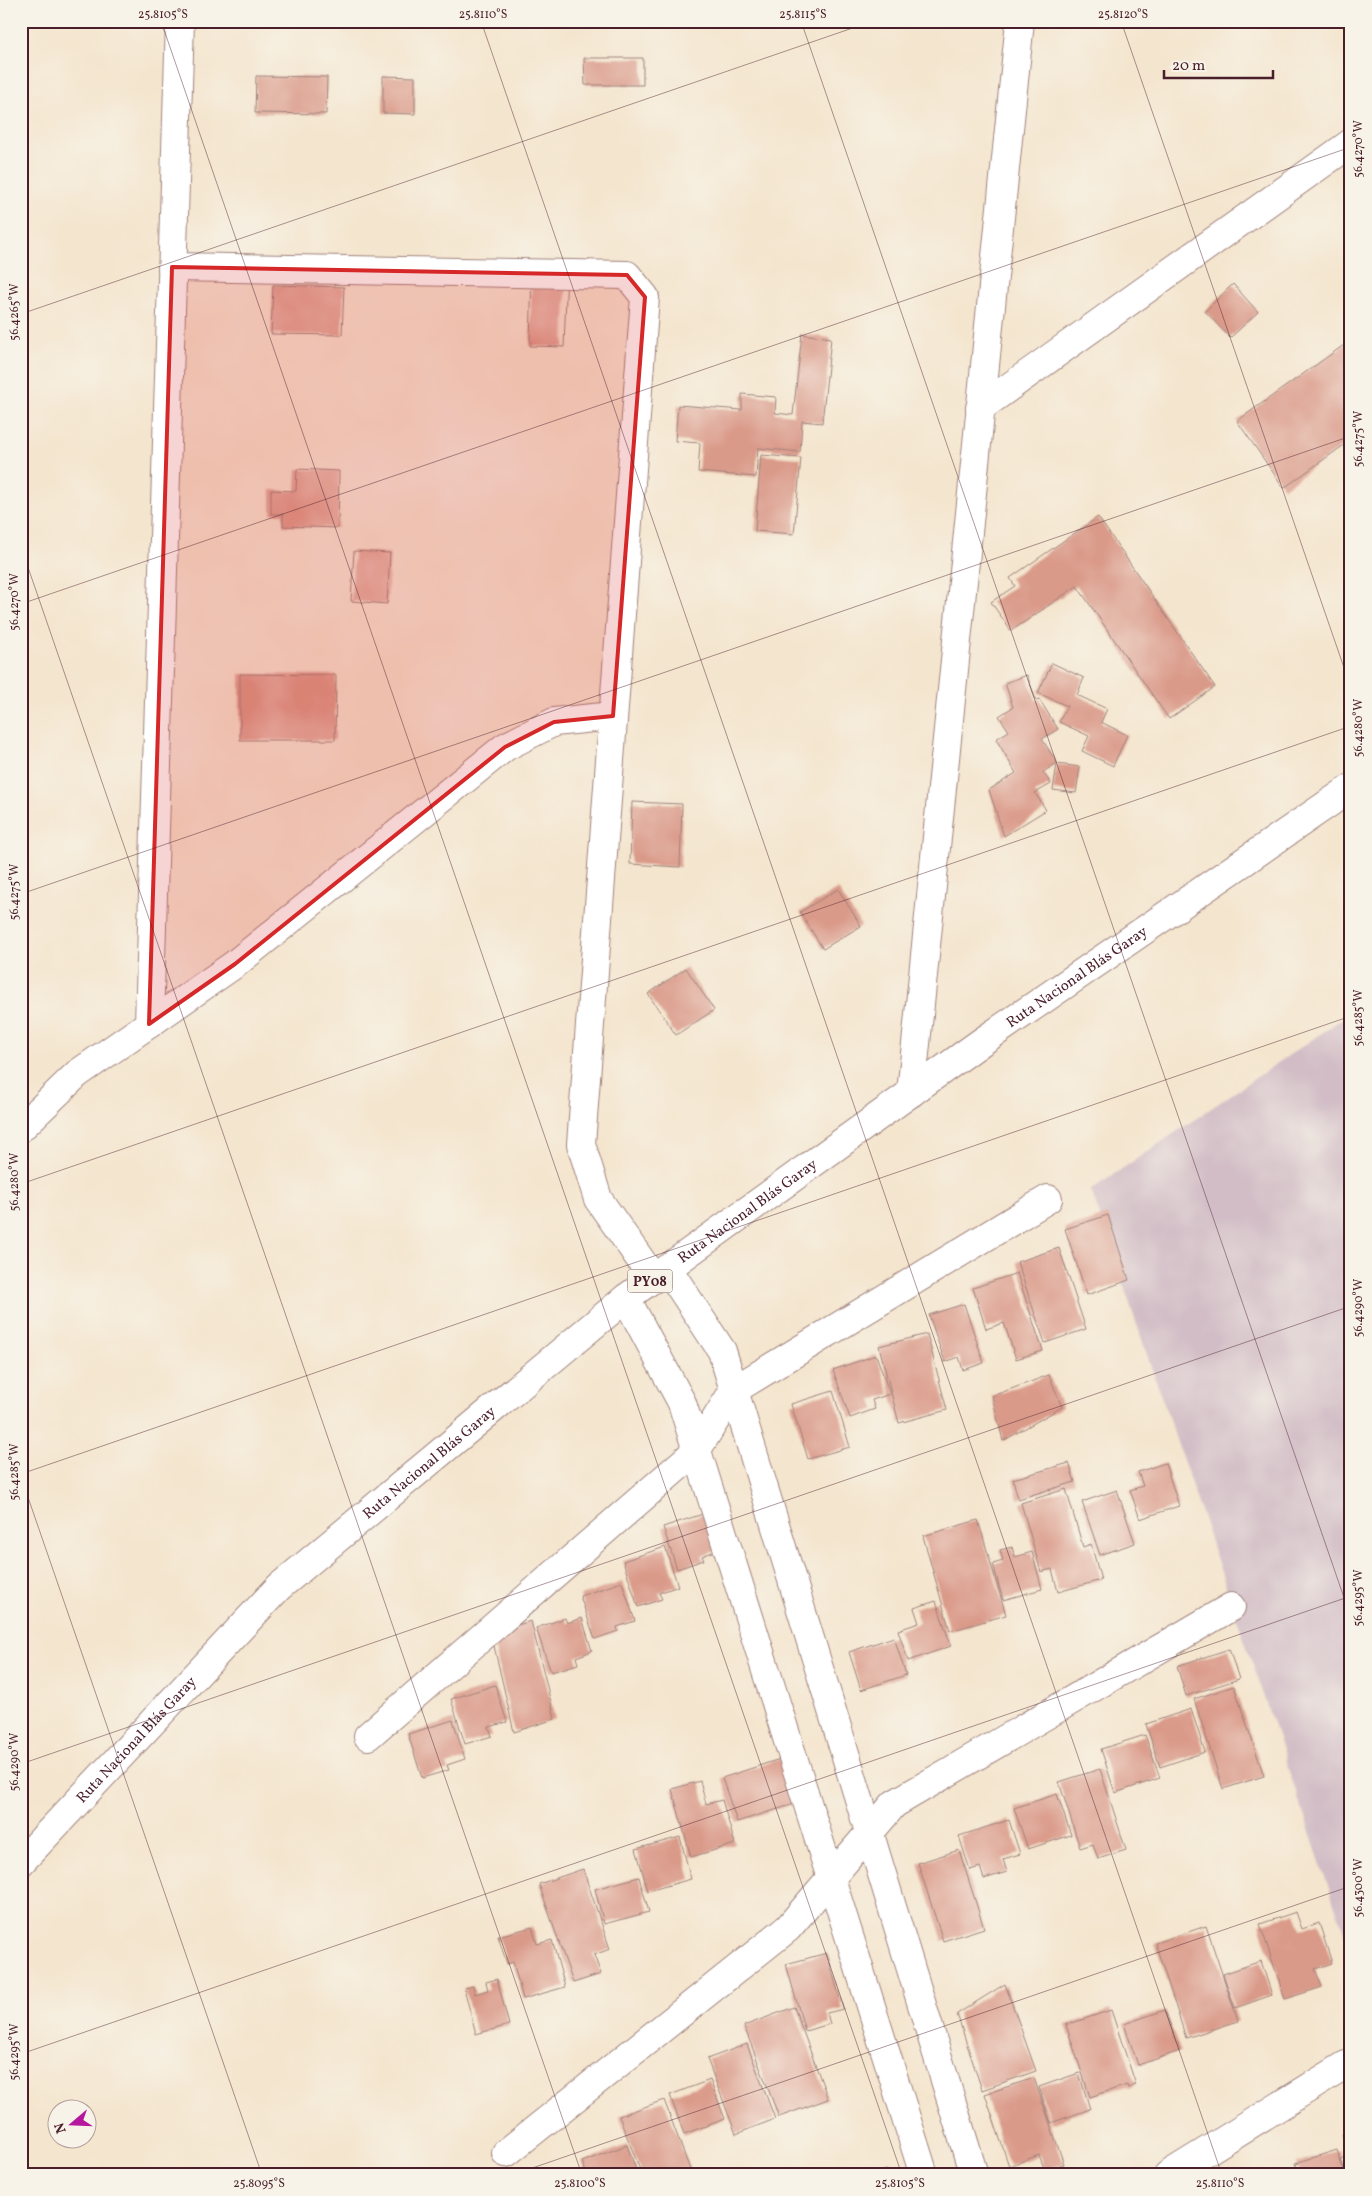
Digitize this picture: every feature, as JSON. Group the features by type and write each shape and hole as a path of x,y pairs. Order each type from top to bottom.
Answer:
{"main road":[{"path":"149,1024 180,21"},
{"path":"911,1093 1020,21"},
{"path":"980,408 1351,143"},
{"path":"172,267 626,275 645,297 581,1144 598,1199 722,1351 974,2175"},
{"path":"21,1128 77,1074 235,964 504,747 554,722 613,716"},
{"name":"Ruta Nacional Blás Garay","path":"21,1862 279,1587 626,1298 980,1043 1351,788"},
{"path":"368,1736 696,1451 734,1390 1048,1199"},
{"path":"626,1298 682,1403 924,2175"},
{"path":"506,2153 788,1928 894,1804 1230,1607"},
{"path":"1168,2175 1346,2065"}],"highlighted area":[{"path":"172,267 627,275 645,297 613,716 554,722 505,747 235,964 149,1024"}],"shaded area":[{"path":"1351,1013 1351,1953 1091,1190"}],"building":[{"path":"584,58 643,58 643,85 585,85"},
{"path":"256,76 327,77 326,114 255,113"},
{"path":"383,76 415,77 415,114 383,113"},
{"path":"532,269 567,270 564,347 530,346"},
{"path":"1233,284 1258,312 1230,338 1205,311"},
{"path":"273,285 344,287 342,335 271,334"},
{"path":"802,334 831,338 822,423 802,421 800,452 758,448 756,477 698,472 700,443 675,441 678,405 742,410 742,394 776,397 775,413 793,415"},
{"path":"1351,340 1351,440 1284,488 1237,421"},
{"path":"761,455 801,458 794,534 755,531"},
{"path":"297,469 339,471 338,528 283,526 283,514 271,514 271,490 296,491"},
{"path":"1098,517 1215,687 1169,719 1077,586 1011,631 991,602 1015,586 1010,578"},
{"path":"354,551 390,553 387,604 351,601"},
{"path":"1052,663 1084,678 1077,695 1107,709 1101,722 1127,735 1113,766 1082,751 1089,736 1059,722 1067,706 1038,693"},
{"path":"240,674 336,675 335,740 240,740"},
{"path":"1027,675 1036,700 1039,699 1058,729 1042,739 1057,763 1043,772 1051,784 1035,793 1046,810 1004,836 989,790 1016,773 996,739 1009,731 999,716 1013,707 1005,683"},
{"path":"1057,764 1080,767 1076,793 1053,790"},
{"path":"632,802 682,804 680,867 630,864"},
{"path":"838,889 861,926 823,949 800,912"},
{"path":"686,968 714,1010 676,1035 648,994"},
{"path":"1108,1215 1129,1280 1087,1295 1065,1229"},
{"path":"1059,1248 1086,1329 1045,1343 1017,1262"},
{"path":"1017,1273 1043,1351 1016,1359 1004,1323 986,1329 973,1288"},
{"path":"964,1304 984,1363 963,1370 959,1357 945,1362 929,1315"},
{"path":"927,1334 947,1410 899,1423 879,1346"},
{"path":"876,1355 890,1394 872,1400 875,1409 850,1418 833,1370"},
{"path":"1049,1375 1062,1407 1003,1441 992,1396"},
{"path":"833,1391 850,1447 808,1459 791,1404"},
{"path":"1069,1463 1075,1482 1018,1499 1013,1479"},
{"path":"1165,1463 1179,1506 1140,1519 1130,1490 1143,1486 1138,1472"},
{"path":"1066,1489 1083,1547 1091,1544 1101,1580 1058,1592 1052,1569 1041,1572 1021,1503"},
{"path":"1117,1490 1135,1543 1100,1555 1082,1502"},
{"path":"706,1513 718,1550 702,1556 704,1560 677,1569 663,1527"},
{"path":"978,1520 1006,1615 950,1631 923,1536"},
{"path":"665,1547 678,1586 659,1593 662,1599 638,1607 623,1561"},
{"path":"1012,1547 1015,1557 1032,1552 1042,1589 1003,1600 993,1564 1003,1561 1000,1550"},
{"path":"622,1582 635,1621 617,1627 618,1631 595,1639 580,1596"},
{"path":"936,1601 951,1646 908,1661 898,1630 919,1623 914,1608"},
{"path":"565,1618 567,1623 582,1618 592,1651 576,1657 578,1664 551,1672 536,1628"},
{"path":"531,1621 555,1719 514,1732 491,1633"},
{"path":"894,1637 906,1675 861,1690 849,1652"},
{"path":"1229,1649 1239,1679 1186,1696 1177,1666"},
{"path":"495,1685 507,1722 489,1727 492,1736 465,1744 451,1699"},
{"path":"1234,1686 1264,1776 1223,1789 1194,1699"},
{"path":"1191,1709 1205,1752 1160,1767 1146,1724"},
{"path":"453,1720 465,1759 447,1765 449,1770 422,1778 408,1734"},
{"path":"1145,1735 1160,1778 1115,1793 1101,1749"},
{"path":"783,1758 797,1803 737,1822 722,1778"},
{"path":"1100,1769 1126,1850 1098,1859 1093,1844 1080,1848 1059,1782"},
{"path":"700,1781 706,1804 722,1800 735,1844 691,1857 672,1789"},
{"path":"1057,1794 1071,1835 1028,1849 1014,1808"},
{"path":"1009,1820 1020,1854 1003,1859 1007,1872 984,1879 980,1867 970,1870 959,1836"},
{"path":"680,1837 691,1879 648,1891 636,1849"},
{"path":"959,1850 984,1928 943,1941 918,1863"},
{"path":"583,1869 610,1949 594,1955 601,1974 573,1983 539,1884"},
{"path":"639,1877 649,1912 604,1924 595,1889"},
{"path":"1296,1912 1302,1929 1319,1923 1332,1963 1315,1969 1322,1987 1285,1999 1260,1924"},
{"path":"1206,1926 1238,2021 1186,2038 1155,1943"},
{"path":"532,1927 537,1944 552,1940 565,1987 523,1999 513,1962 507,1964 498,1936"},
{"path":"827,1953 843,2009 827,2013 830,2024 805,2031 786,1964"},
{"path":"1261,1961 1272,1995 1235,2008 1223,1974"},
{"path":"497,1979 509,2025 476,2034 464,1988 473,1986 475,1994 488,1990 486,1982"},
{"path":"1005,1984 1036,2071 982,2090 957,2014"},
{"path":"794,2007 828,2099 779,2117 744,2026"},
{"path":"1111,2010 1136,2085 1128,2088 1127,2085 1090,2097 1066,2025"},
{"path":"1165,2010 1180,2051 1138,2065 1124,2024"},
{"path":"747,2044 775,2119 736,2134 707,2059"},
{"path":"1079,2073 1090,2109 1051,2123 1039,2087"},
{"path":"1034,2078 1064,2164 1045,2170 1039,2155 1009,2166 985,2094"},
{"path":"710,2080 725,2119 684,2134 670,2095"},
{"path":"664,2100 692,2175 642,2175 619,2116"},
{"path":"1351,2131 1351,2175 1346,2175 1341,2160 1349,2157 1342,2134"},
{"path":"627,2145 638,2175 587,2175 582,2162"},
{"path":"1337,2150 1345,2175 1300,2175 1296,2163"},
{"path":"887,2170 889,2175 873,2175 873,2174"}]}
